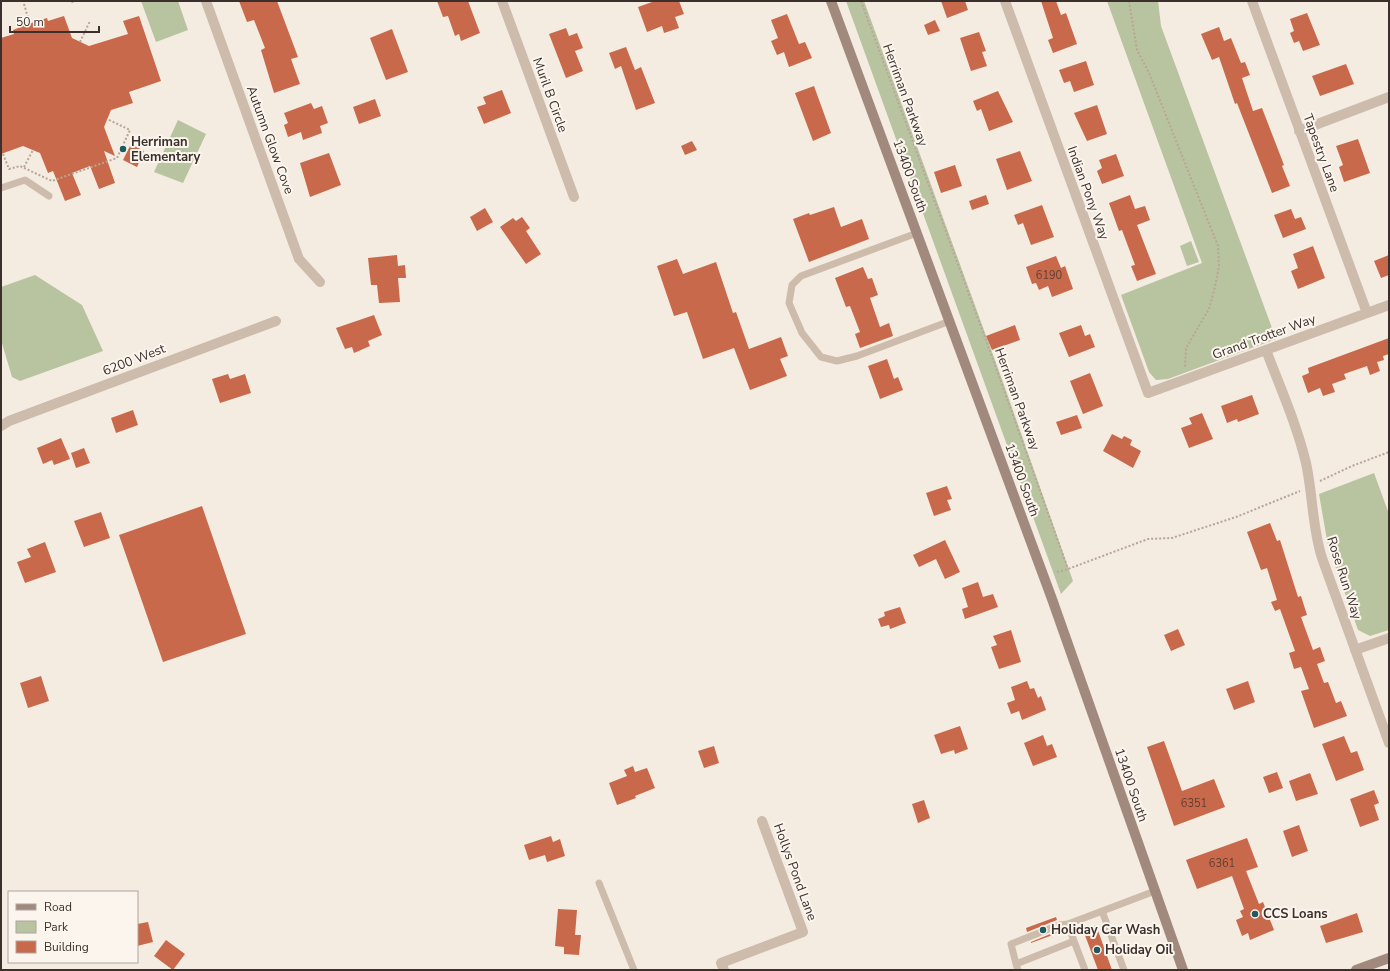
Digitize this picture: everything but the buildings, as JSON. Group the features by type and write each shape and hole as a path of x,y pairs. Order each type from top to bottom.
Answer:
{"main road":[{"name":"13400 South","path":"831,1 1052,599 1183,970"},
{"path":"1356,970 1389,958"}],"street":[{"name":"Autumn Glow Cove","path":"206,1 299,259 320,282"},
{"name":"Muril B Circle","path":"502,1 574,197"},
{"name":"Indian Pony Way","path":"1004,1 1148,393"},
{"name":"Tapestry Lane","path":"1252,1 1367,313"},
{"path":"1299,131 1389,98"},
{"name":"Grand Trotter Way","path":"1148,393 1389,305"},
{"name":"6200 West","path":"1,426 16,418 276,321"},
{"name":"Rose Run Way","path":"1266,350 1303,452 1310,485 1319,548 1389,743"},
{"path":"1355,650 1389,638"},
{"name":"Hollys Pond Lane","path":"724,970 721,963 803,932 762,821"}],"lane":[{"path":"1,188 25,180 49,196"},
{"path":"917,233 801,276 792,285 789,303 802,333 821,357 837,361 857,356 950,321"},
{"path":"599,883 634,970"},
{"path":"1074,941 1017,967 1010,944 1155,891"},
{"path":"1102,911 1124,970"},
{"path":"1068,924 1085,970"}],"path":[{"name":"Herriman Parkway","path":"861,1 991,354 1068,570"},
{"path":"1129,1 1138,50 1149,73 1218,246 1219,266 1215,287 1209,309 1186,348 1185,368 1187,372"},
{"path":"24,4 29,21"},
{"path":"80,42 90,21"},
{"path":"4,154 9,169 20,166 52,181 117,158 130,130 107,120"},
{"path":"24,168 33,150"},
{"path":"1318,480 1322,481 1352,466 1389,452"},
{"path":"1057,572 1068,570 1148,540 1172,538 1236,517 1303,490"}],"green space":[{"path":"141,1 178,1 188,30 156,42"},
{"path":"846,1 864,1 1004,385 1073,581 1061,594"},
{"path":"1107,1 1158,1 1161,26 1276,339 1168,379 1156,380 1149,372 1121,295 1202,263"},
{"path":"178,120 206,134 183,183 154,172"},
{"path":"1191,241 1199,262 1187,266 1180,246"},
{"path":"35,275 82,305 103,351 20,381 12,377 1,340 1,287"},
{"path":"1374,473 1389,514 1389,630 1370,636 1358,630 1328,546 1319,494"}],"place":[{"name":"Herriman Elementary","path":"123,149"},
{"name":"CCS Loans","path":"1255,914"},
{"name":"Holiday Car Wash","path":"1043,930"},
{"name":"Holiday Oil","path":"1097,950"}]}
